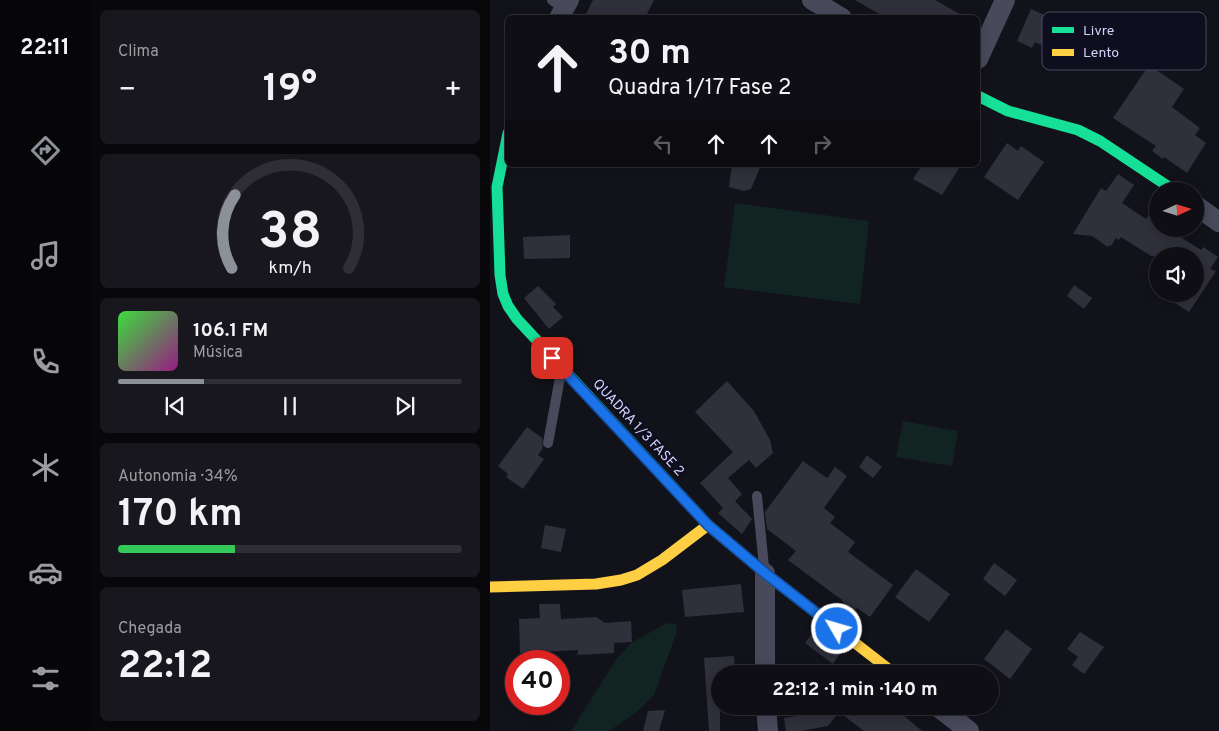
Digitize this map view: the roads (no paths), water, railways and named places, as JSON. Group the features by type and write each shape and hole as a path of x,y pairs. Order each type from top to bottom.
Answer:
{"street":[{"path":"812,0 832,15"},
{"path":"980,55 1005,0"},
{"path":"980,97 1008,111 1078,130 1100,141 1162,182"},
{"name":"QUADRA 1/3 FASE 2","path":"505,144 493,186 503,294 508,306 517,319 708,525 765,573 883,665"},
{"path":"1204,211 1219,222"},
{"path":"490,587 596,584 621,580 637,575 662,560 708,525"},
{"path":"765,573 765,665"},
{"path":"767,715 768,731"},
{"path":"949,715 970,731"}],"lane":[{"path":"548,443 562,368"},
{"path":"757,496 765,573"}]}
